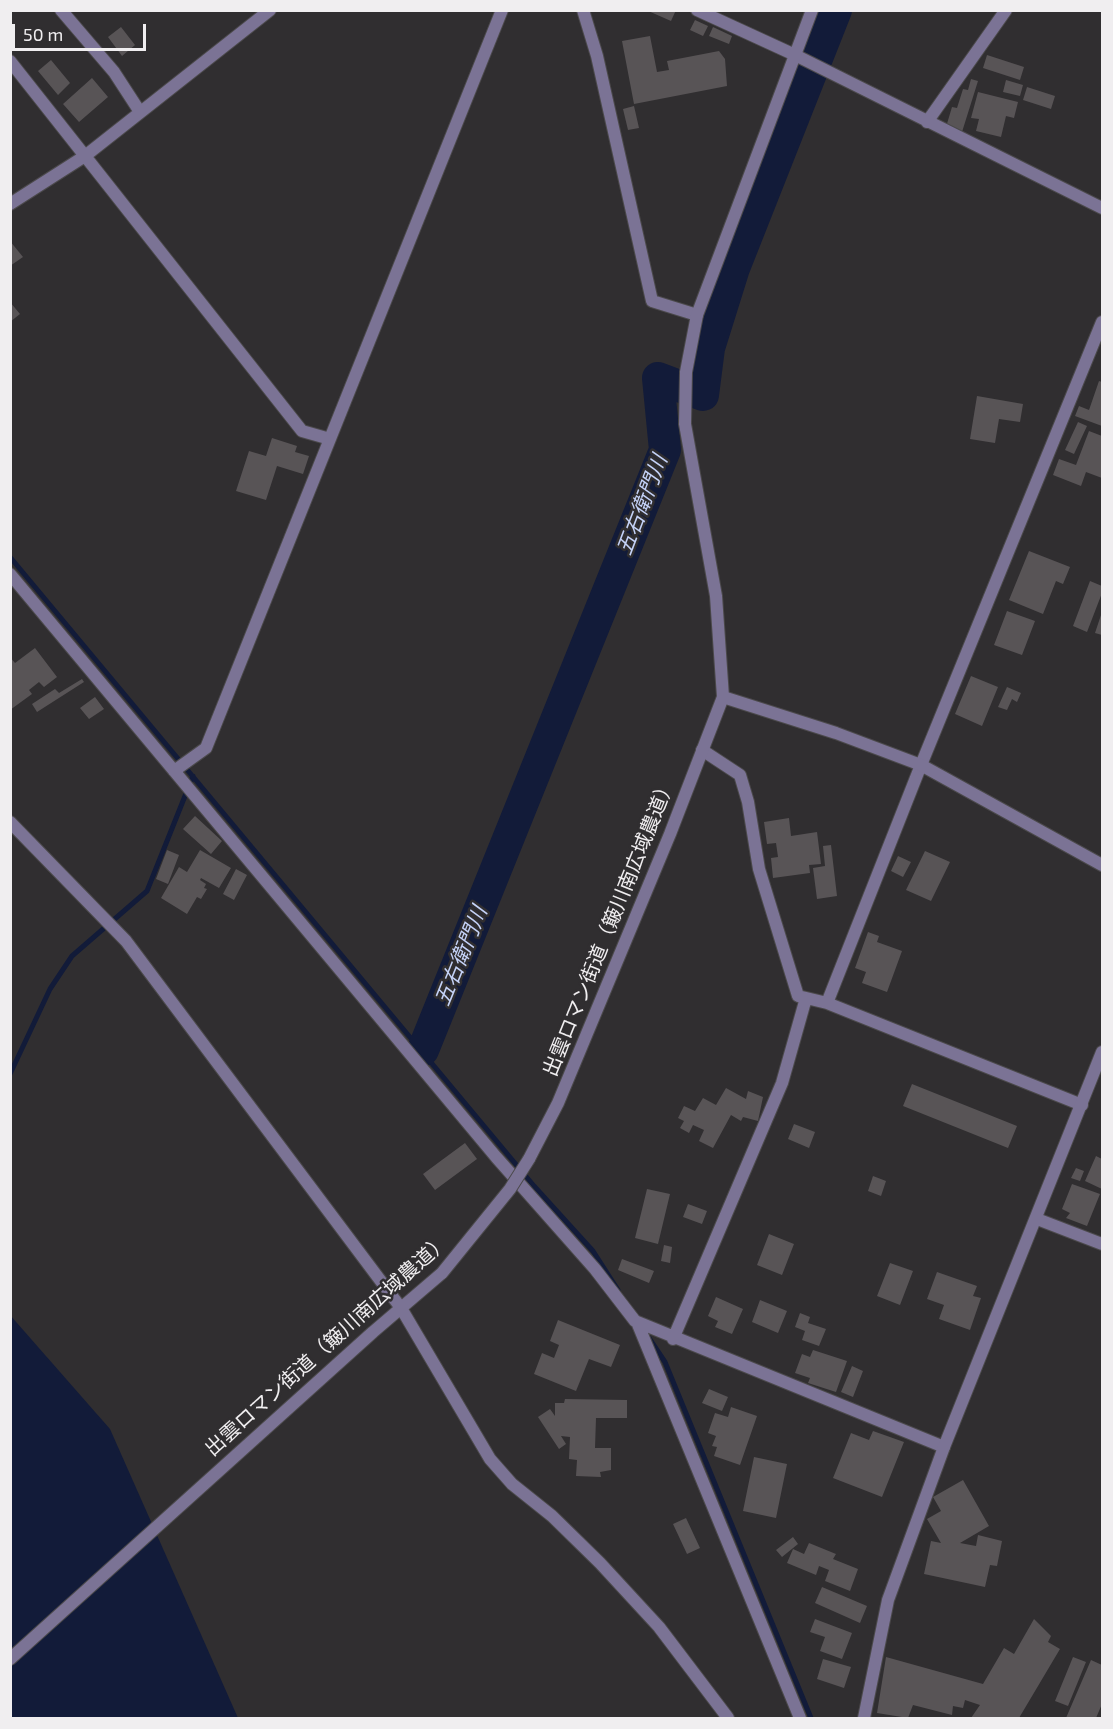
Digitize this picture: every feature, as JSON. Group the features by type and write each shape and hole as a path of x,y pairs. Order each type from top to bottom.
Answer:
{"street":[{"path":"61,10 114,72 140,112"},
{"path":"10,204 85,156 270,10"},
{"path":"174,771 206,748 502,10"},
{"path":"583,10 597,56 652,301 697,315"},
{"path":"697,10 795,55 1102,208"},
{"name":"出雲ロマン街道（簸川南広域農道）","path":"10,1659 373,1332 442,1273 504,1198 529,1160 558,1103 723,697 716,596 685,424 686,372 697,315 812,10"},
{"path":"927,122 1006,10"},
{"path":"10,61 302,431 330,439"},
{"path":"827,1003 921,765 1102,322"},
{"path":"10,574 496,1157 595,1269 637,1322 800,1719"},
{"path":"723,697 836,733 921,765 1102,865"},
{"path":"702,750 740,775 748,802 762,879 798,996 827,1003 1082,1105"},
{"path":"10,822 126,941 402,1308 490,1459 512,1484 552,1516 600,1563 660,1627 728,1719"},
{"path":"673,1338 782,1083 806,998"},
{"path":"864,1719 888,1600 944,1447 1102,1052"},
{"path":"1036,1219 1102,1244"},
{"path":"637,1322 944,1447"}],"water":[{"path":"10,1315 110,1429 238,1718 11,1718"}],"building":[{"path":"646,10 676,10 671,21"},
{"path":"695,20 708,26 703,36 690,30"},
{"path":"121,27 135,45 122,56 108,37"},
{"path":"713,27 732,36 729,44 709,36"},
{"path":"650,36 657,72 669,70 667,61 719,51 725,59 727,86 634,104 622,41"},
{"path":"987,55 1024,67 1020,80 983,68"},
{"path":"51,60 70,83 58,95 38,71"},
{"path":"92,78 108,97 79,122 63,104"},
{"path":"971,79 978,81 962,132 946,127 952,107 957,108 963,89 968,90"},
{"path":"1006,80 1023,85 1020,96 1003,92"},
{"path":"1027,87 1055,96 1051,109 1023,100"},
{"path":"978,92 1018,102 1014,118 1006,116 1001,137 976,131 979,119 971,118"},
{"path":"634,106 639,128 628,130 623,109"},
{"path":"10,241 23,257 10,266"},
{"path":"10,302 20,314 10,322"},
{"path":"1099,381 1102,382 1102,426 1075,416 1079,406 1089,410"},
{"path":"977,396 1023,404 1020,422 999,419 995,443 970,439"},
{"path":"1078,422 1087,426 1074,454 1065,450"},
{"path":"1089,431 1102,436 1102,478 1086,472 1081,486 1053,475 1059,459 1076,465"},
{"path":"272,438 297,446 295,452 309,456 303,474 277,466 266,500 236,491 249,451 266,456"},
{"path":"1029,551 1070,567 1063,584 1056,581 1043,614 1009,600"},
{"path":"1090,581 1102,586 1102,593 1087,632 1073,626"},
{"path":"1007,611 1035,621 1022,655 994,645"},
{"path":"1102,612 1102,635 1095,633"},
{"path":"35,648 57,677 44,687 39,682 29,690 32,694 10,710 10,657 15,663"},
{"path":"971,676 998,687 982,726 955,714"},
{"path":"82,679 84,682 37,712 32,704 55,689 59,693"},
{"path":"1007,687 1021,693 1017,702 1012,699 1007,710 998,707"},
{"path":"95,697 104,709 89,719 80,708"},
{"path":"195,816 222,841 211,854 183,829"},
{"path":"789,818 791,836 817,832 821,864 809,865 810,873 773,878 771,858 778,857 776,843 767,844 764,822"},
{"path":"831,845 837,896 817,899 813,868 825,866 823,846"},
{"path":"167,850 179,855 168,884 156,879"},
{"path":"200,850 231,868 219,888 201,878 200,880 206,884 204,888 207,889 201,899 197,897 187,914 161,898 179,867 187,872"},
{"path":"925,851 950,862 931,901 906,890"},
{"path":"898,856 911,862 903,877 891,871"},
{"path":"236,869 247,875 234,900 223,894"},
{"path":"868,932 879,936 877,942 902,951 887,992 862,983 866,972 855,968"},
{"path":"912,1084 1017,1126 1008,1148 903,1106"},
{"path":"726,1088 746,1099 748,1091 763,1097 758,1121 743,1117 741,1121 731,1115 713,1148 699,1141 704,1130 693,1125 689,1133 680,1128 684,1121 678,1118 684,1106 695,1111 703,1098 716,1105"},
{"path":"794,1124 815,1132 809,1148 788,1139"},
{"path":"465,1143 477,1159 435,1190 423,1174"},
{"path":"1096,1156 1102,1159 1102,1189 1085,1181"},
{"path":"1076,1168 1084,1171 1080,1181 1071,1178"},
{"path":"873,1176 886,1181 881,1196 868,1191"},
{"path":"1072,1184 1100,1194 1087,1226 1066,1218 1070,1213 1062,1209"},
{"path":"647,1189 670,1194 658,1244 635,1238"},
{"path":"688,1204 707,1211 702,1224 683,1217"},
{"path":"769,1234 794,1244 782,1275 757,1265"},
{"path":"664,1245 672,1247 670,1263 661,1261"},
{"path":"622,1259 654,1271 649,1283 618,1270"},
{"path":"890,1263 913,1271 900,1305 877,1296"},
{"path":"937,1272 977,1286 973,1296 981,1298 970,1330 939,1319 944,1305 927,1299"},
{"path":"716,1297 743,1309 732,1334 715,1327 718,1321 708,1316"},
{"path":"760,1300 787,1311 778,1333 752,1322"},
{"path":"800,1313 810,1317 808,1323 826,1329 819,1346 802,1340 805,1331 795,1327"},
{"path":"558,1320 620,1345 611,1367 589,1359 576,1391 534,1374 542,1353 554,1358 559,1345 550,1341"},
{"path":"813,1350 847,1361 836,1392 808,1383 810,1378 795,1373 802,1354 810,1357"},
{"path":"852,1366 863,1371 853,1397 841,1392"},
{"path":"709,1389 728,1397 722,1411 702,1403"},
{"path":"565,1399 627,1400 627,1418 596,1418 595,1448 611,1448 611,1470 600,1472 601,1477 576,1476 577,1460 569,1459 570,1437 561,1436 566,1444 559,1449 538,1417 550,1409 555,1416 555,1403 564,1403"},
{"path":"731,1407 757,1416 740,1465 714,1456 717,1447 712,1446 716,1436 708,1433 715,1413 728,1417"},
{"path":"873,1431 904,1442 882,1497 833,1478 851,1433 869,1440"},
{"path":"754,1457 787,1464 776,1518 743,1511"},
{"path":"963,1480 989,1526 960,1543 976,1546 978,1535 1002,1541 997,1566 990,1565 985,1587 924,1574 931,1541 941,1543 927,1519 941,1511 933,1497"},
{"path":"686,1518 700,1548 687,1554 673,1524"},
{"path":"793,1537 798,1544 782,1557 776,1550"},
{"path":"809,1543 836,1554 833,1559 858,1569 850,1591 825,1581 829,1570 819,1566 816,1575 787,1563 793,1549 804,1554"},
{"path":"822,1587 867,1606 860,1623 815,1603"},
{"path":"815,1619 852,1633 842,1659 820,1651 825,1637 810,1632"},
{"path":"1034,1619 1051,1636 1048,1642 1060,1649 1019,1718 971,1718 980,1705 965,1700 963,1708 953,1706 952,1715 913,1705 908,1718 877,1713 886,1657 983,1684 1004,1648 1014,1654"},
{"path":"1073,1657 1086,1662 1068,1706 1055,1701"},
{"path":"823,1659 851,1667 844,1688 817,1679"},
{"path":"1091,1660 1102,1665 1102,1704 1096,1718 1066,1718"}],"waterway":[{"name":"五右衛門川","path":"423,1050 665,450 658,378 703,395 709,348 734,268 836,10"},
{"path":"10,557 534,1186 593,1251 618,1290"},
{"path":"10,1074 50,989 72,956 147,891 193,776"},
{"path":"649,1338 665,1362 811,1718"}]}
